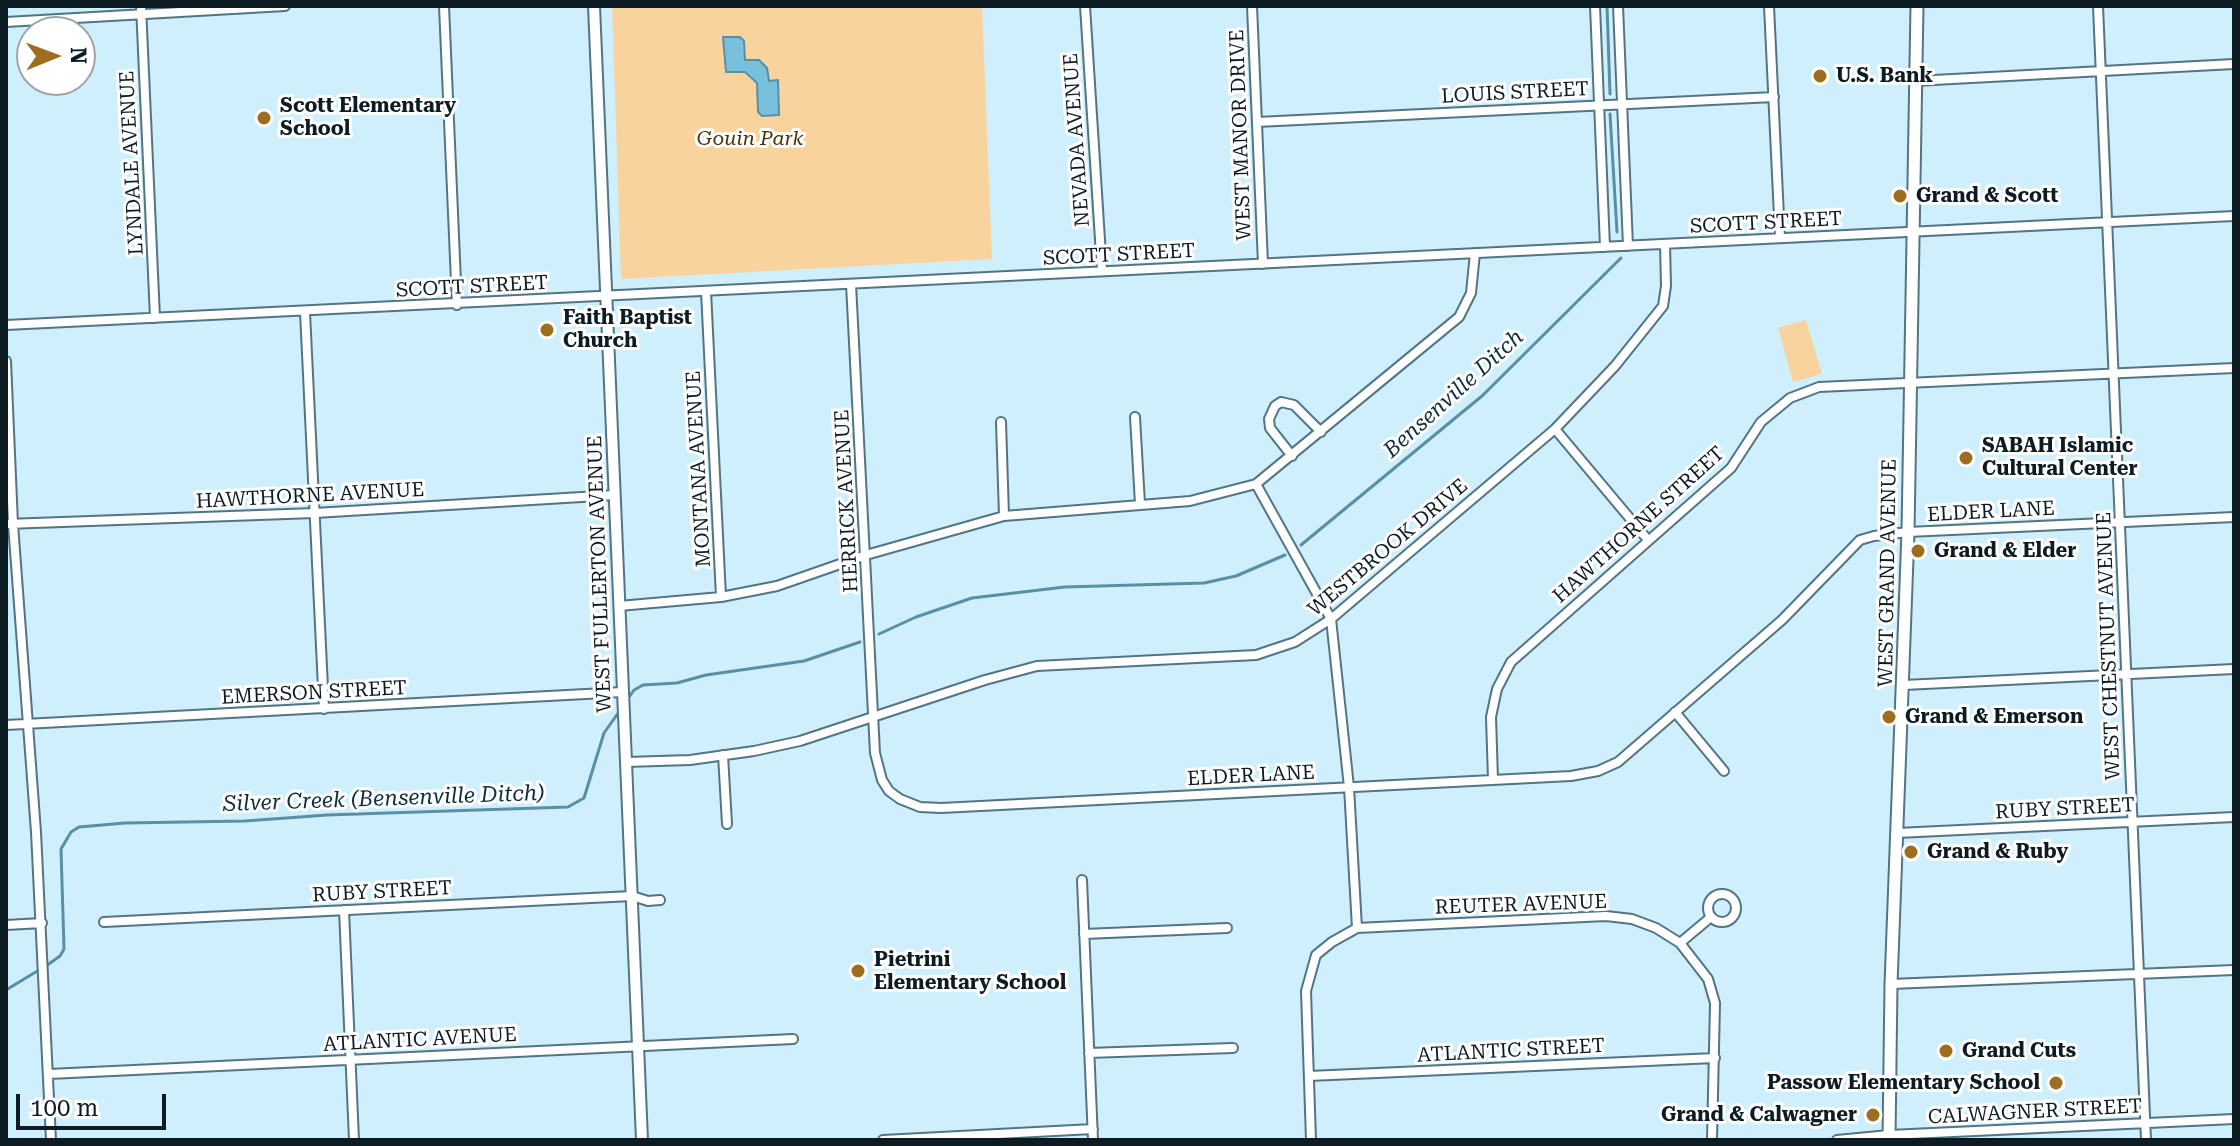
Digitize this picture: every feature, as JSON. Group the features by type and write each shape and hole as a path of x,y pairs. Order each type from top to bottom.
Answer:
{"main road":[{"name":"WEST GRAND AVENUE","path":"1889,1138 1891,984 1908,532 1917,6"}],"street":[{"path":"444,6 457,305"},
{"name":"WEST FULLERTON AVENUE","path":"594,6 642,1140"},
{"name":"NEVADA AVENUE","path":"1085,6 1102,271"},
{"name":"WEST MANOR DRIVE","path":"1252,6 1263,264"},
{"path":"1595,6 1605,247"},
{"path":"1618,6 1628,246"},
{"path":"1769,6 1780,238"},
{"name":"WEST CHESTNUT AVENUE","path":"2098,6 2146,1140"},
{"path":"6,22 142,10 284,7"},
{"name":"LYNDALE AVENUE","path":"142,10 155,318"},
{"path":"1915,81 2234,64"},
{"name":"LOUIS STREET","path":"1257,122 1774,97"},
{"name":"SCOTT STREET","path":"6,325 2234,216"},
{"name":"WESTBROOK DRIVE","path":"626,762 690,760 800,741 1037,666 1256,655 1295,642 1331,619 1555,429 1615,366 1660,311 1665,297 1665,244"},
{"path":"619,606 721,597 777,586 866,555 1004,516 1209,498 1256,484 1459,317 1471,293 1475,253"},
{"name":"HERRICK AVENUE","path":"851,284 873,717"},
{"name":"MONTANA AVENUE","path":"706,291 721,597"},
{"path":"305,312 324,709"},
{"path":"6,361 10,524 42,923 51,1140"},
{"name":"HAWTHORNE STREET","path":"1493,780 1491,717 1497,689 1511,662 1731,468 1761,422 1790,398 1819,387 2234,368"},
{"path":"1292,456 1270,428 1269,419 1275,406 1281,402 1294,405 1321,432"},
{"path":"1135,417 1140,504"},
{"path":"1001,422 1004,516"},
{"path":"1555,429 1648,540"},
{"path":"1256,484 1331,619 1349,787 1357,928 1316,955 1306,991 1311,1140"},
{"name":"HAWTHORNE AVENUE","path":"10,524 315,513 615,495"},
{"name":"ELDER LANE","path":"873,717 875,753 882,780 889,791 900,799 920,807 1571,776 1598,771 1618,762 1782,620 1860,540 1908,532 2234,517"},
{"path":"1904,685 2234,669"},
{"name":"EMERSON STREET","path":"6,725 623,693"},
{"path":"1675,712 1724,771"},
{"path":"723,755 727,824"},
{"name":"RUBY STREET","path":"1897,833 2234,817"},
{"path":"1082,880 1093,1140"},
{"name":"RUBY STREET","path":"104,922 632,896 648,901 660,900"},
{"path":"344,910 354,1140"},
{"name":"REUTER AVENUE","path":"1357,928 1606,916 1632,919 1656,928 1680,943"},
{"path":"1711,917 1680,943 1708,979 1715,1003 1712,1140"},
{"path":"6,925 42,923"},
{"path":"1084,934 1227,928"},
{"path":"1891,984 2234,970"},
{"name":"ATLANTIC AVENUE","path":"49,1074 793,1039"},
{"path":"1089,1053 1233,1048"},
{"name":"ATLANTIC STREET","path":"1309,1076 1715,1058"},
{"name":"CALWAGNER STREET","path":"1837,1140 2234,1119"},
{"path":"883,1140 1093,1129"}],"green space":[{"name":"Gouin Park","path":"612,6 982,6 992,259 621,279"},
{"path":"1806,320 1822,374 1793,382 1778,328"}],"water":[{"path":"723,37 740,37 744,41 745,60 759,60 767,68 769,81 778,80 779,115 762,116 758,112 757,83 745,72 726,72"}],"waterway":[{"name":"Bensenville Ditch","path":"1607,6 1610,94"},
{"name":"Bensenville Ditch","path":"1610,114 1617,232"},
{"name":"Bensenville Ditch","path":"1301,545 1482,396 1621,258"},
{"name":"Bensenville Ditch","path":"879,634 916,617 972,598 1065,587 1204,583 1236,576 1285,555"},
{"name":"Silver Creek (Bensenville Ditch)","path":"627,700 634,690 643,685 677,683 706,675 804,661 860,642"},
{"name":"Silver Creek (Bensenville Ditch)","path":"46,966 64,949 61,849 71,832 79,827 568,807 584,798 604,733 621,709"},
{"name":"Silver Creek (Bensenville Ditch)","path":"6,990 39,970"}],"place":[{"name":"U.S. Bank","path":"1820,76"},
{"name":"Scott Elementary School","path":"264,118"},
{"name":"Grand & Scott","path":"1900,196"},
{"name":"Faith Baptist Church","path":"547,330"},
{"name":"SABAH Islamic Cultural Center","path":"1966,458"},
{"name":"Grand & Elder","path":"1918,551"},
{"name":"Grand & Emerson","path":"1889,717"},
{"name":"Grand & Ruby","path":"1911,852"},
{"name":"Pietrini Elementary School","path":"858,971"},
{"name":"Grand Cuts","path":"1946,1051"},
{"name":"Passow Elementary School","path":"2056,1083"},
{"name":"Grand & Calwagner","path":"1873,1115"}]}
